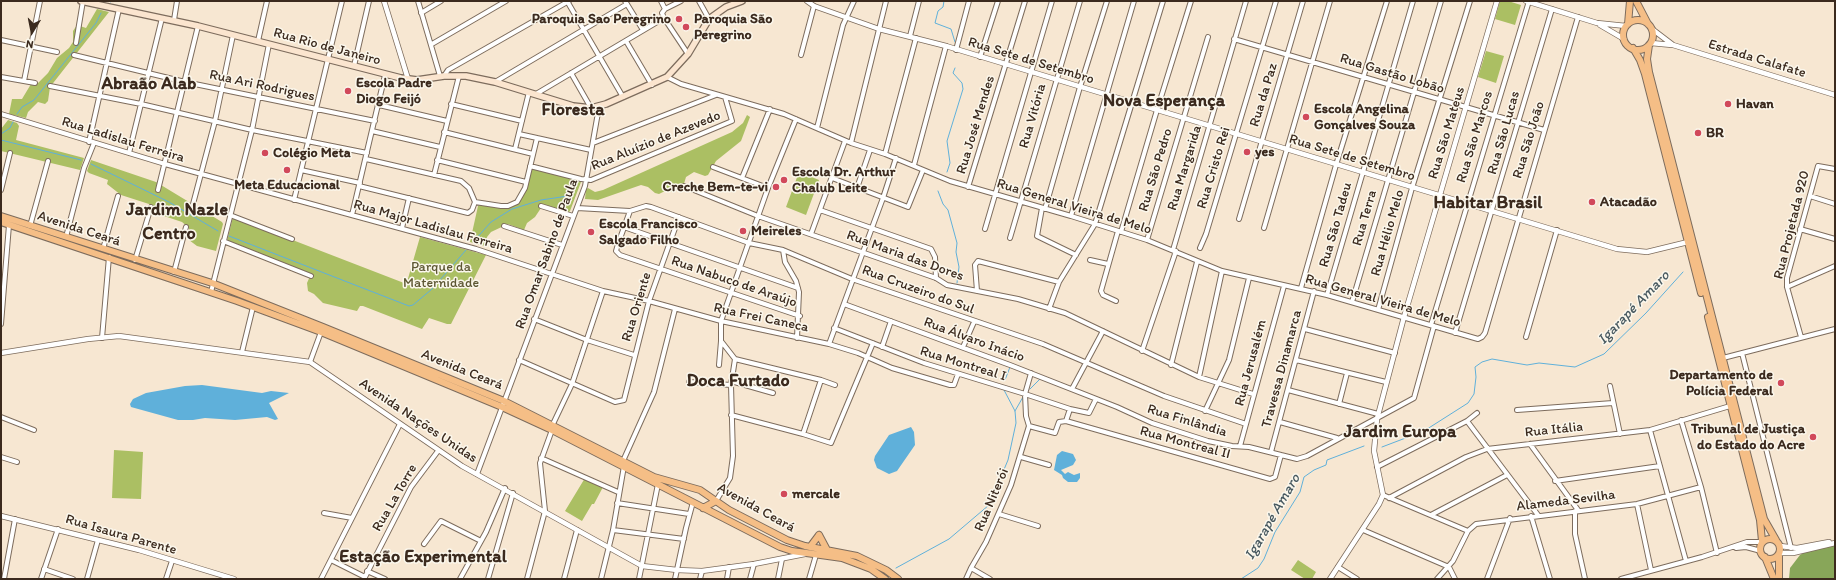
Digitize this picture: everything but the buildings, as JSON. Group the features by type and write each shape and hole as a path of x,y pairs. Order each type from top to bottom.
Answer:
{"main road":[{"name":"Rua Rio de Janeiro","path":"82,1 100,3 119,9 174,20 385,75 408,79 459,76 495,82 573,106 591,108 599,107 652,85 667,77 688,54 709,19 726,7 742,1"},
{"path":"1630,1 1627,25 1624,30 1624,39 1633,48 1647,73 1764,519 1776,540 1780,551 1779,579"},
{"path":"1636,1 1650,27 1653,36 1647,59 1647,73 1688,242 1760,520 1761,551 1774,579"},
{"path":"1627,25 1636,20 1645,22 1650,27"},
{"path":"1633,48 1642,49 1650,44"},
{"name":"Avenida Ceará","path":"1,216 251,298 503,404 658,479 700,490 729,510 788,540 857,556 886,570 898,579"},
{"name":"Avenida Ceará","path":"1,222 109,257 262,310 503,404"},
{"path":"237,301 240,298 251,298"},
{"path":"262,310 269,310 273,307"},
{"name":"Avenida Ceará","path":"623,463 658,484 780,547 816,555 842,558 871,569 885,579"},
{"path":"692,501 690,492 694,489"},
{"path":"703,508 716,501"},
{"path":"807,553 814,551 813,547 819,535 827,550"},
{"path":"1761,541 1769,538 1776,540"},
{"path":"1765,557 1774,559 1780,551"}],"street":[{"path":"24,81 40,1"},
{"path":"76,43 82,1"},
{"path":"174,20 177,1"},
{"path":"258,41 267,1"},
{"path":"294,200 342,1"},
{"path":"354,66 369,1"},
{"path":"384,1 408,79"},
{"path":"418,1 442,76 448,70 568,1 598,56 623,97"},
{"path":"421,13 441,1"},
{"path":"432,44 506,1"},
{"path":"661,1 666,9"},
{"path":"681,1 666,9 662,14 688,54"},
{"path":"699,1 709,19"},
{"name":"Rua Sete de Setembro","path":"807,1 814,6 879,30 910,36 946,46 1183,119 1617,249 1638,252 1657,251 1688,242"},
{"path":"817,128 843,25 854,1"},
{"path":"851,143 886,1"},
{"path":"910,36 919,1"},
{"path":"956,50 969,1"},
{"path":"980,57 998,1"},
{"name":"Rua José Mendes","path":"968,187 1025,1"},
{"path":"985,229 1052,1"},
{"name":"Rua Vitória","path":"1010,238 1080,1"},
{"path":"1076,254 1037,236 1080,87 1107,1"},
{"path":"1071,216 1105,94 1134,1"},
{"path":"1050,309 1059,282 1095,224 1163,1"},
{"path":"1116,301 1103,295 1101,292 1108,264 1120,232 1191,1"},
{"name":"Rua Margarida","path":"1142,351 1174,251 1246,1"},
{"name":"Rua Cristo Rei","path":"1200,248 1206,234 1276,1"},
{"name":"Rua da Paz","path":"1239,219 1303,1"},
{"path":"1264,228 1330,1"},
{"path":"1301,288 1336,165 1386,1"},
{"name":"Rua São Tadeu","path":"1327,295 1413,1"},
{"name":"Rua Terra","path":"1352,302 1441,1"},
{"name":"Rua Hélio Melo","path":"1378,310 1412,188 1470,1"},
{"name":"Rua São Mateus","path":"1383,495 1374,443 1386,382 1497,1"},
{"path":"1528,1 1597,23 1624,39"},
{"name":"Rua São Marcos","path":"1297,459 1307,456 1411,400 1415,396 1432,326 1466,204 1528,1"},
{"path":"495,82 626,3 643,30"},
{"path":"801,55 814,6"},
{"path":"66,237 92,143 100,96 119,9"},
{"name":"Rua São Lucas","path":"1455,332 1493,211 1552,9"},
{"name":"Rua São João","path":"1481,338 1485,333 1517,219 1578,17"},
{"path":"129,153 162,18"},
{"path":"536,94 664,18"},
{"path":"1597,23 1627,25"},
{"path":"158,190 198,26"},
{"name":"Estrada Calafate","path":"1650,27 1673,45"},
{"path":"193,204 215,121 233,35"},
{"name":"Rua São Pedro","path":"1147,240 1208,37"},
{"path":"885,154 916,38"},
{"name":"Rua Gastão Lobão","path":"1234,39 1544,130"},
{"path":"1,40 57,52"},
{"path":"626,41 652,85"},
{"path":"211,292 260,98 269,44"},
{"name":"Estrada Calafate","path":"1650,44 1673,45 1835,95"},
{"path":"914,165 946,46"},
{"name":"Rua Ari Rodrigues","path":"74,55 185,82 375,121"},
{"path":"571,73 591,108"},
{"path":"352,215 385,75"},
{"path":"434,176 440,147 459,76"},
{"path":"1,77 35,83"},
{"name":"Rua General Vieira de Melo","path":"667,77 681,84 716,95 770,109 845,141 896,158 968,187 1044,208 1147,240 1197,262 1222,271 1284,286 1301,288 1475,339 1481,338"},
{"path":"50,86 178,112 252,130 367,153"},
{"path":"515,149 529,92"},
{"path":"593,143 716,95"},
{"name":"Rua Aluízio de Azevedo","path":"587,180 732,121 725,97"},
{"path":"452,104 522,120"},
{"path":"379,105 447,120"},
{"name":"Rua Omar Sabino de Paula","path":"477,474 587,180 599,107"},
{"path":"742,178 770,109"},
{"name":"Rua Ladislau Ferreira","path":"1,114 92,143 239,185"},
{"path":"719,364 721,321 730,292 768,188 796,119"},
{"path":"372,132 440,147"},
{"path":"444,132 533,154"},
{"path":"519,134 591,150"},
{"path":"475,202 501,206 512,204 520,198 526,182 537,138"},
{"path":"811,234 845,141"},
{"path":"857,188 870,150"},
{"path":"1,190 10,153"},
{"path":"301,170 468,213 472,210 475,202 466,184 366,158"},
{"path":"829,344 883,198 896,158"},
{"path":"437,160 526,182"},
{"path":"30,226 48,161"},
{"path":"530,166 587,180"},
{"name":"Rua Projetada 920","path":"1801,337 1787,278 1818,166 1835,169"},
{"path":"713,167 768,188"},
{"path":"832,178 908,207 923,170"},
{"name":"Rua Major Ladislau Ferreira","path":"239,185 402,228 551,274"},
{"name":"Rua Maria das Dores","path":"684,186 758,216 863,251 936,278 947,285 1018,299 1065,314 1199,377 1217,384 1253,394"},
{"path":"103,249 118,196"},
{"path":"1810,196 1835,204"},
{"path":"402,228 409,198"},
{"path":"541,206 573,216"},
{"name":"Rua Cruzeiro do Sul","path":"577,208 630,211 646,206 749,243 783,250 852,279 974,322 1043,344 1164,396 1246,424"},
{"path":"135,260 151,207"},
{"path":"820,210 931,249 935,257 936,278"},
{"path":"630,211 624,227 798,288"},
{"path":"230,215 292,239"},
{"name":"Rua Oriente","path":"572,384 615,402 624,400 634,355 649,301 679,217"},
{"path":"1,324 9,225"},
{"path":"504,226 562,245"},
{"path":"174,272 186,227"},
{"name":"Rua Nabuco de Araújo","path":"624,227 616,251 620,255 800,316"},
{"path":"1800,229 1835,239"},
{"path":"1526,337 1557,230"},
{"path":"223,241 311,276"},
{"path":"783,250 785,262 796,281 798,288 800,316 797,338"},
{"path":"102,338 109,257"},
{"path":"1090,260 1108,264"},
{"path":"977,291 976,265 978,261 1059,282"},
{"path":"1171,365 1197,262"},
{"path":"1788,287 1835,266"},
{"path":"1199,377 1222,271"},
{"name":"Rua Frei Caneca","path":"551,274 603,291 649,301 721,321 829,344 892,368 950,386 954,384 958,374"},
{"path":"1205,411 1229,360 1249,278"},
{"name":"Rua Jerusalém","path":"1240,446 1253,394 1284,286"},
{"path":"527,579 545,511 540,468 541,458 552,427 572,384 603,291"},
{"name":"Travessa Dinamarca","path":"1271,452 1314,292"},
{"name":"Rua Álvaro Inácio","path":"844,304 963,347 1072,389 1096,400"},
{"path":"242,352 253,307"},
{"path":"601,579 613,530 623,463 654,392 676,309"},
{"path":"534,319 587,340 634,355"},
{"path":"882,347 891,321"},
{"path":"963,347 974,322"},
{"name":"Rua Montreal I","path":"834,328 924,364 1088,414 1092,411 1096,400"},
{"path":"1723,358 1835,329"},
{"path":"1305,330 1395,354"},
{"path":"1072,389 1103,331"},
{"path":"310,362 321,332"},
{"name":"Avenida Nações Unidas","path":"1,353 88,338 120,336 310,362 438,451 642,566 702,571 754,564 807,553"},
{"path":"721,341 734,359 821,380 835,385"},
{"path":"731,415 832,443 873,343"},
{"path":"1742,353 1792,548"},
{"path":"716,501 730,478 734,456 731,415 731,383 734,359"},
{"path":"519,360 572,384"},
{"path":"1296,360 1386,382"},
{"path":"1031,373 1025,394 1026,416 1029,426 1055,433 1059,422 1066,421 1070,409"},
{"path":"1339,404 1347,373"},
{"path":"803,434 821,380"},
{"path":"689,382 731,383 773,394"},
{"path":"1610,386 1620,434"},
{"path":"1288,390 1339,404 1378,417"},
{"name":"Rua Finlândia","path":"1096,400 1117,407 1152,423 1208,441 1271,452 1297,459"},
{"path":"1517,410 1613,403"},
{"name":"Rua Itália","path":"1389,498 1466,457 1487,448 1650,430 1730,406"},
{"path":"1377,467 1467,420 1477,413"},
{"path":"1,417 34,430"},
{"path":"1467,420 1538,516"},
{"path":"1681,420 1702,487 1718,552"},
{"name":"Rua Montreal II","path":"1066,421 1227,465 1270,479 1275,477 1281,455"},
{"path":"1280,422 1338,438"},
{"path":"321,579 400,424"},
{"name":"Rua Niterói","path":"966,579 999,514 1021,457 1029,426"},
{"path":"1650,430 1686,562"},
{"path":"1530,444 1576,511 1575,534 1585,579"},
{"name":"Rua La Torre","path":"365,578 367,571 414,482 438,451"},
{"path":"1,457 17,462"},
{"path":"1021,457 1049,465"},
{"path":"541,458 618,492"},
{"path":"1555,480 1660,466"},
{"path":"1431,515 1507,475"},
{"path":"639,579 658,484"},
{"name":"Alameda Sevilha","path":"1468,530 1472,526 1482,522 1637,504 1702,487"},
{"path":"460,579 481,541 505,488"},
{"path":"488,579 513,493"},
{"path":"1330,579 1363,530 1383,495 1468,530 1449,567 1437,579"},
{"path":"675,579 692,501"},
{"path":"617,503 689,514"},
{"path":"1637,504 1652,570"},
{"path":"324,513 352,518"},
{"path":"999,514 1038,526"},
{"name":"Rua Isaura Parente","path":"1,516 139,550 234,579"},
{"path":"1531,516 1550,579"},
{"path":"1487,579 1510,518"},
{"path":"4,579 15,519"},
{"path":"424,544 441,521 481,541"},
{"path":"41,579 58,529"},
{"path":"564,579 577,530"},
{"path":"613,530 684,539"},
{"path":"1363,530 1449,567 1456,579"},
{"path":"87,579 98,540"},
{"path":"1621,579 1686,562 1747,542 1761,541"},
{"path":"1780,551 1835,542"},
{"path":"1780,551 1793,553 1835,542"},
{"path":"1732,548 1746,547 1761,551"},
{"path":"809,579 816,555"},
{"path":"778,579 782,559"},
{"path":"330,560 365,578"},
{"path":"166,579 172,561"},
{"path":"750,579 754,564"},
{"path":"726,579 729,567"},
{"path":"1338,567 1357,579"},
{"path":"971,568 990,579"},
{"path":"44,569 72,579"},
{"path":"367,571 385,579"},
{"path":"700,579 702,571"}],"green space":[{"path":"1500,1 1508,1 1521,5 1515,25 1495,19"},
{"path":"97,9 109,12 50,87 48,101 45,104 38,102 28,112 26,118 9,114 12,99 22,99 31,84 38,83 48,73 57,58 69,48 73,42 73,31 77,25 86,28"},
{"path":"1486,51 1504,56 1496,83 1478,77"},
{"path":"747,115 750,117 741,141 716,161 708,175 705,176 694,172 686,177 683,187 672,192 663,192 659,194 655,193 648,187 641,185 598,200 585,199 586,189 588,188 595,192 603,190 732,132 743,123"},
{"path":"8,120 17,123 19,126 16,140 84,158 80,170 1,151 1,129"},
{"path":"91,160 156,182 222,222 223,224 216,251 197,246 189,240 189,228 182,222 158,214 149,204 121,195 107,184 108,180 89,173 87,171"},
{"name":"Parque da Maternidade","path":"532,167 581,182 570,211 543,205 535,217 527,223 524,230 508,224 491,232 487,237 485,246 470,242 478,206 480,204 502,207 520,199"},
{"path":"799,172 819,180 806,215 786,207"},
{"name":"Parque da Maternidade","path":"233,217 404,283 407,282 420,237 486,255 451,324 429,318 422,329 363,306 360,306 357,311 323,303 314,294 308,291 307,283 311,274 227,241"},
{"path":"114,450 143,452 141,499 112,498"},
{"path":"585,478 603,487 594,504 592,504 582,521 565,511"},
{"path":"1835,544 1835,579 1789,579 1790,568 1800,555 1805,552"},
{"path":"1298,560 1316,572 1312,579 1305,579 1291,570"}],"water":[{"path":"202,385 262,393 271,391 289,393 269,403 278,419 275,420 267,417 235,420 205,418 178,420 131,407 130,404 133,399 146,393 185,386"},
{"path":"911,427 914,432 915,445 897,471 889,474 877,468 874,460 875,456 889,435"},
{"path":"1062,451 1073,454 1076,460 1073,465 1061,470 1065,474 1068,472 1074,475 1080,473 1080,478 1077,482 1068,482 1062,475 1054,470 1057,455"}],"waterway":[{"path":"944,1 943,7 938,11 935,23 951,29 955,42"},
{"path":"17,114 22,107 34,100 96,23 101,13"},
{"path":"947,172 950,163 947,141 963,89 962,83 953,73 955,68"},
{"path":"1,134 10,128 13,122"},
{"path":"1,140 81,160"},
{"path":"91,164 169,202 218,231"},
{"path":"938,191 943,204 948,210 957,243 956,252 959,267 957,283"},
{"path":"474,241 491,222 512,209 541,200 568,196"},
{"path":"229,236 409,306 413,305 432,289 466,250"},
{"name":"Igarapé Amaro","path":"1382,447 1424,431 1468,403 1474,394 1476,377 1475,367 1482,362 1492,359 1527,365 1539,363 1575,367 1604,354 1646,313 1683,272"},
{"path":"1005,380 1010,367"},
{"path":"1030,389 1040,379"},
{"path":"896,568 949,539 989,505 1008,460 1016,423 1015,411 1004,390"},
{"path":"1015,411 1023,397"},
{"name":"Igarapé Amaro","path":"1241,579 1258,568 1264,559 1275,532 1300,492 1304,477 1314,470 1326,465 1327,460 1364,446"}],"place":[{"name":"Paroquia Sao Peregrino","path":"679,19"},
{"name":"Paroquia São Peregrino","path":"686,27"},
{"name":"Escola Padre Diogo Feijó","path":"348,91"},
{"name":"Havan","path":"1728,104"},
{"name":"Escola Angelina Gonçalves Souza","path":"1306,117"},
{"name":"BR","path":"1698,133"},
{"name":"yes","path":"1247,152"},
{"name":"Colégio Meta","path":"265,153"},
{"name":"Meta Educacional","path":"287,170"},
{"name":"Escola Dr. Arthur Chalub Leite","path":"784,180"},
{"name":"Creche Bem-te-vi","path":"776,187"},
{"name":"Atacadão","path":"1592,202"},
{"name":"Meireles","path":"743,231"},
{"name":"Escola Francisco Salgado Filho","path":"591,232"},
{"name":"Departamento de Polícia Federal","path":"1781,383"},
{"name":"Tribunal de Justiça do Estado do Acre","path":"1813,437"},
{"name":"mercale","path":"784,494"}],"district":[{"name":"Abraão Alab","path":"149,84"},
{"name":"Nova Esperança","path":"1164,101"},
{"name":"Floresta","path":"573,110"},
{"name":"Habitar Brasil","path":"1488,203"},
{"name":"Jardim Nazle","path":"177,210"},
{"name":"Centro","path":"169,234"},
{"name":"Doca Furtado","path":"738,381"},
{"name":"Jardim Europa","path":"1400,432"},
{"name":"Estação Experimental","path":"423,557"}]}
